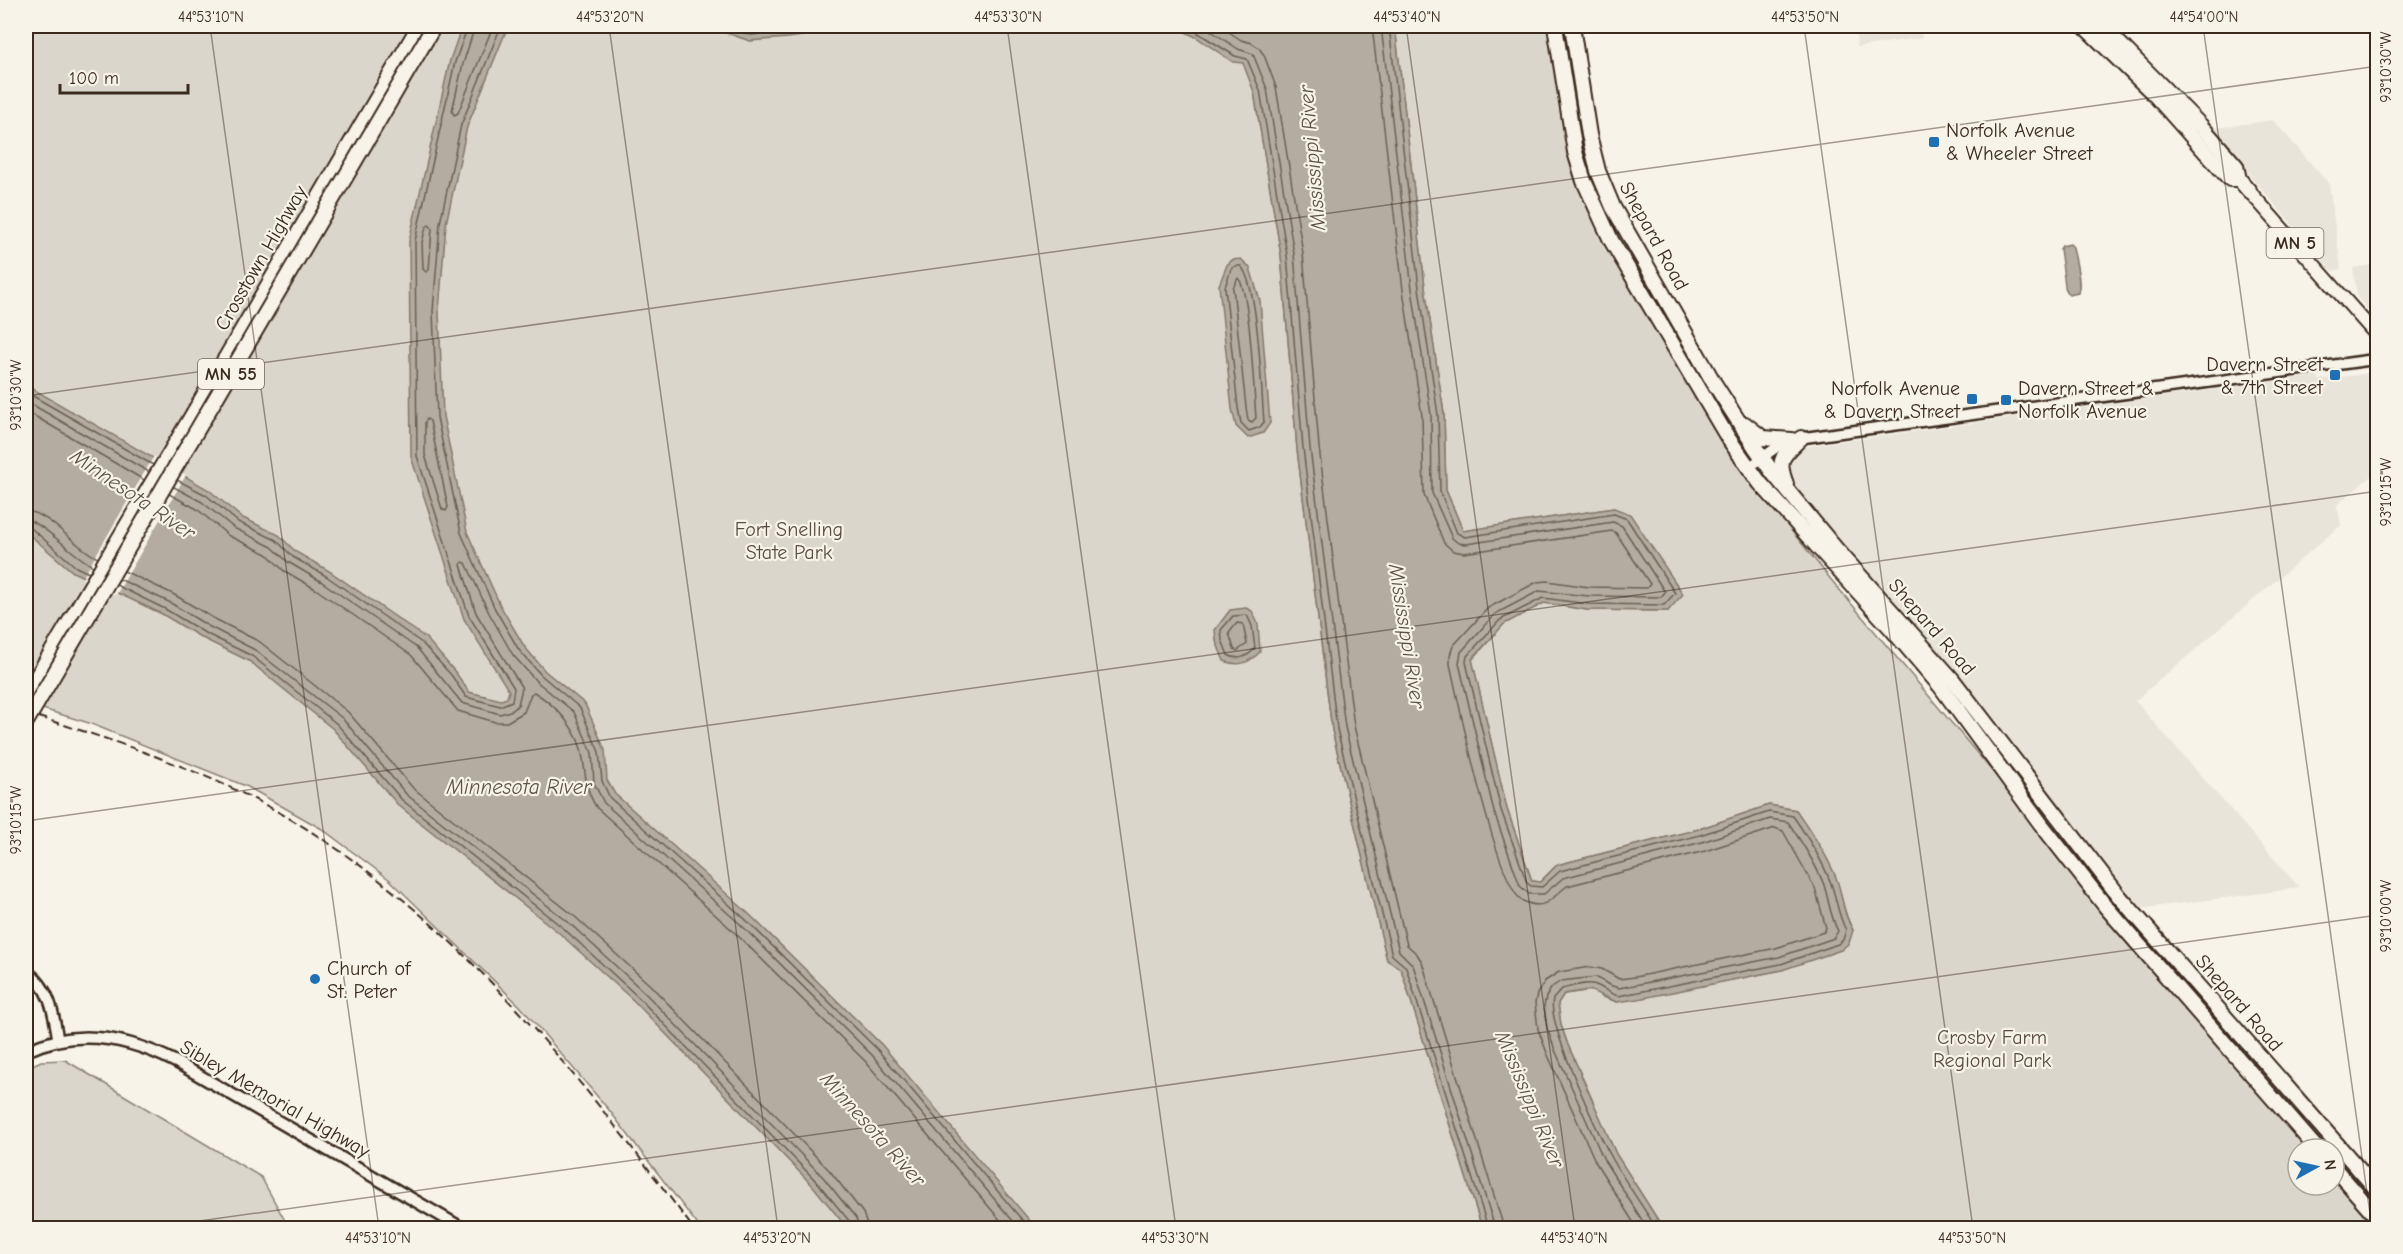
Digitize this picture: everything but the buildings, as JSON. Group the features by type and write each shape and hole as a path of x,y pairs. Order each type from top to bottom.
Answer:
{"highway":[{"name":"Crosstown Highway","path":"26,695 419,26"},
{"name":"MN 55","path":"26,722 434,26"},
{"name":"Shepard Road","path":"1555,26 1575,152 1596,211 1712,413 1749,468 1777,503 1890,627 1941,687 2041,824 2106,907 2307,1137"},
{"name":"Shepard Road","path":"1572,26 1589,135 1598,171 1607,194 1627,233 1729,408 1763,458 1788,492 1952,679 2074,840 2126,904 2378,1191"},
{"name":"MN 5","path":"2084,26 2154,94 2230,179 2239,179"},
{"name":"MN 5","path":"2102,26 2201,126 2236,166 2239,179 2250,192"},
{"path":"1729,408 1762,438 1796,439"},
{"path":"1788,492 1780,463 1783,455 1796,439"},
{"path":"2346,1182 2378,1218"},
{"path":"2355,1192 2378,1210"}],"main road":[{"name":"MN 5","path":"2250,192 2378,338"},
{"name":"Sibley Memorial Highway","path":"26,1051 58,1040 80,1037 106,1037 153,1050 462,1228"}],"street":[{"path":"1749,468 1777,447 1796,439 2378,359"},
{"path":"26,971 43,987 51,1007 58,1040"}],"shaded area":[{"path":"1855,26 1920,26 1922,38 1857,47"},
{"path":"2273,120 2329,184 2341,269 2332,271 2210,129"},
{"path":"2378,264 2377,321 2357,297 2353,268"},
{"path":"2377,372 2377,471 2337,505 2341,525 2135,701 2299,887 2278,891 2137,909 1957,679 1790,481 1784,461 1801,447 2318,375 2319,380"}],"green space":[{"name":"Fort Snelling State Park","path":"26,26 1249,26 1254,92 1281,255 1297,449 1332,730 1387,960 1401,969 1482,1228 700,1228 609,1110 520,1006 390,880 322,829 248,787 89,723 26,704"},
{"name":"Crosby Farm Regional Park","path":"1395,26 1550,26 1575,172 1588,206 1608,245 1740,467 1828,576 2300,1137 2286,1137 2286,1197 2346,1197 2346,1192 2376,1228 1663,1228 1616,1154 1568,1045 1561,1025 1558,1003 1564,994 1594,990 1602,997 1617,1002 1782,970 1853,930 1847,918 1833,871 1796,810 1769,805 1699,829 1557,865 1540,882 1532,881 1507,809 1472,660 1504,624 1544,603 1587,610 1668,611 1614,508 1463,531 1446,490 1444,414 1425,287"},
{"path":"1561,26 1567,26 1617,225 1615,226 1598,196 1581,150"},
{"path":"65,1060 261,1177 289,1228 26,1228 26,1068 41,1061"}],"water":[{"name":"Minnesota River","path":"462,26 508,26 467,127 446,224 439,311 443,416 467,532 501,607 524,646 545,671 585,704 605,750 607,780 615,794 748,913 882,1045 1036,1228 847,1228 813,1186 634,1001 558,932 398,805 333,729 249,661 202,638 162,614 73,572 26,532 26,385 209,490 241,517 279,535 296,552 329,571 426,638 469,692 501,700 507,698 509,691 464,619 411,457 409,241 450,60"},
{"path":"706,26 872,26 750,41"},
{"name":"Mississippi River","path":"1173,26 1395,26 1425,287 1444,414 1446,490 1463,531 1614,508 1630,514 1683,594 1668,611 1587,610 1544,603 1504,624 1472,659 1507,809 1532,881 1540,882 1557,865 1699,829 1769,805 1796,810 1824,853 1837,880 1845,912 1853,930 1849,943 1841,950 1782,970 1638,999 1617,1002 1589,990 1564,994 1558,1003 1561,1025 1568,1045 1616,1154 1663,1228 1482,1228 1401,969 1387,960 1332,730 1297,449 1281,255 1254,92 1243,63 1233,62 1196,37"},
{"path":"2070,244 2073,247 2078,271 2079,289 2078,293 2069,295 2066,292 2060,249"},
{"path":"1241,259 1250,268 1260,301 1270,423 1263,433 1248,438 1236,426 1232,409 1219,285 1227,265 1232,260"},
{"path":"1246,608 1252,611 1258,624 1260,652 1244,663 1234,664 1224,661 1216,641 1215,630 1230,610"}],"pier":[{"path":"154,456 186,475 116,595 82,579"}],"railway":[{"path":"26,713 160,758 225,785 287,817 347,856 405,901 459,950 510,1002 559,1057 693,1228"}],"place":[{"name":"Norfolk Avenue & Wheeler Street","path":"1934,142"},
{"name":"Davern Street & 7th Street","path":"2335,375"},
{"name":"Norfolk Avenue & Davern Street","path":"1972,399"},
{"name":"Davern Street & Norfolk Avenue","path":"2006,400"},
{"name":"Church of St. Peter","path":"315,979"}]}
